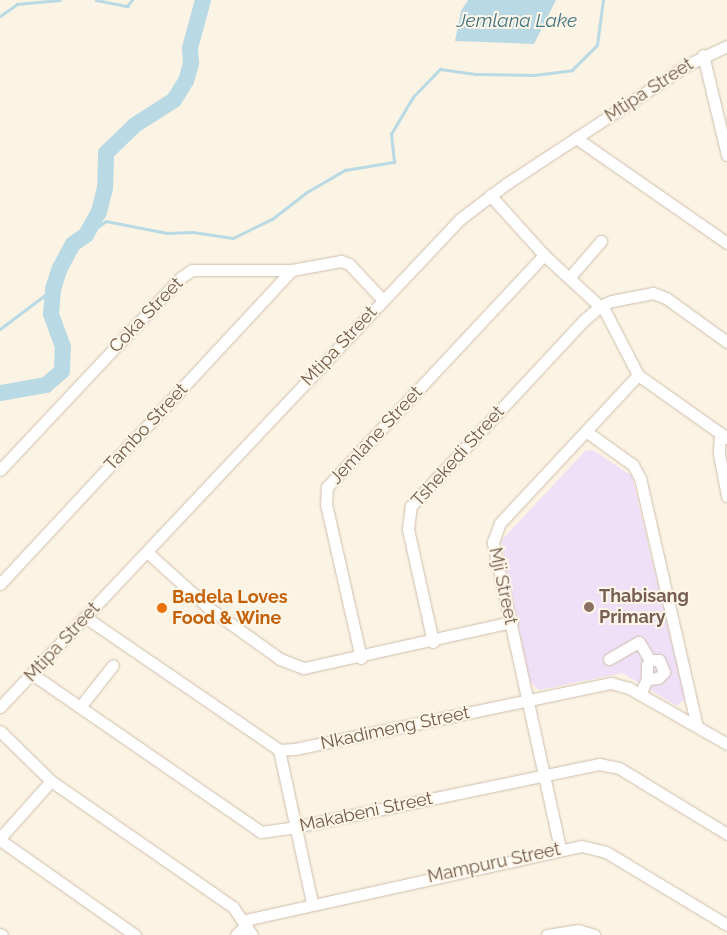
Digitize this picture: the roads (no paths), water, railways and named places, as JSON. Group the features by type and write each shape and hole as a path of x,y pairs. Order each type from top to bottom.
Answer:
{"street":[{"name":"Mtipa Street","path":"0,707 447,231 490,195 576,138 703,55 727,46"},
{"path":"703,55 727,155"},
{"path":"576,138 727,243"},
{"path":"490,195 544,255 600,306 612,320 638,375 723,436 719,454 727,496"},
{"path":"569,278 601,241"},
{"name":"Jemlane Street","path":"361,658 326,504 328,487 544,255"},
{"name":"Coka Street","path":"0,470 187,273 200,268 292,270 345,262 382,299"},
{"name":"Tambo Street","path":"0,584 292,270"},
{"path":"600,306 645,293 660,295 727,342"},
{"name":"Tshekedi Street","path":"433,642 408,529 410,506 600,306"},
{"name":"Mji Street","path":"560,848 512,622 494,549 494,534 500,523 587,432 638,375"},
{"path":"587,432 633,466 640,478 697,726"},
{"path":"147,552 209,608 280,659 304,668 361,658 512,622"},
{"path":"85,617 280,750 312,902"},
{"path":"609,659 638,642 650,660"},
{"path":"640,694 647,680 645,670 650,660"},
{"path":"647,680 658,678 664,672 659,660 650,660"},
{"path":"80,707 112,665"},
{"name":"Makabeni Street","path":"32,674 261,832 295,827 587,765 610,764 727,834"},
{"name":"Nkadimeng Street","path":"280,750 295,749 611,683 640,694 727,744"},
{"path":"0,731 51,781 233,907 246,922 252,935"},
{"path":"51,781 0,839 135,935"},
{"name":"Mampuru Street","path":"246,922 312,902 560,848 582,846 606,852 727,925"},
{"path":"236,935 246,922"},
{"path":"547,935 578,930 594,935"}],"water":[{"name":"Jemlana Lake","path":"468,0 556,0 534,44 455,41 461,11"}],"waterway":[{"path":"0,16 17,4 60,0"},
{"path":"96,0 127,6 132,0"},
{"path":"0,393 46,385 62,371 63,347 51,314 53,289 60,268 73,244 86,235 99,212 105,188 106,153 135,125 174,100 186,81 191,63 190,48 203,0"},
{"path":"86,235 106,221 167,233 193,232 233,238 272,219 307,192 345,170 394,162 391,134 413,97 440,69 477,74 534,75 572,70 597,45 603,0"},
{"path":"0,329 53,289"}],"place":[{"name":"Thabisang Primary","path":"589,607"},
{"name":"Badela Loves Food & Wine","path":"162,608"}]}
